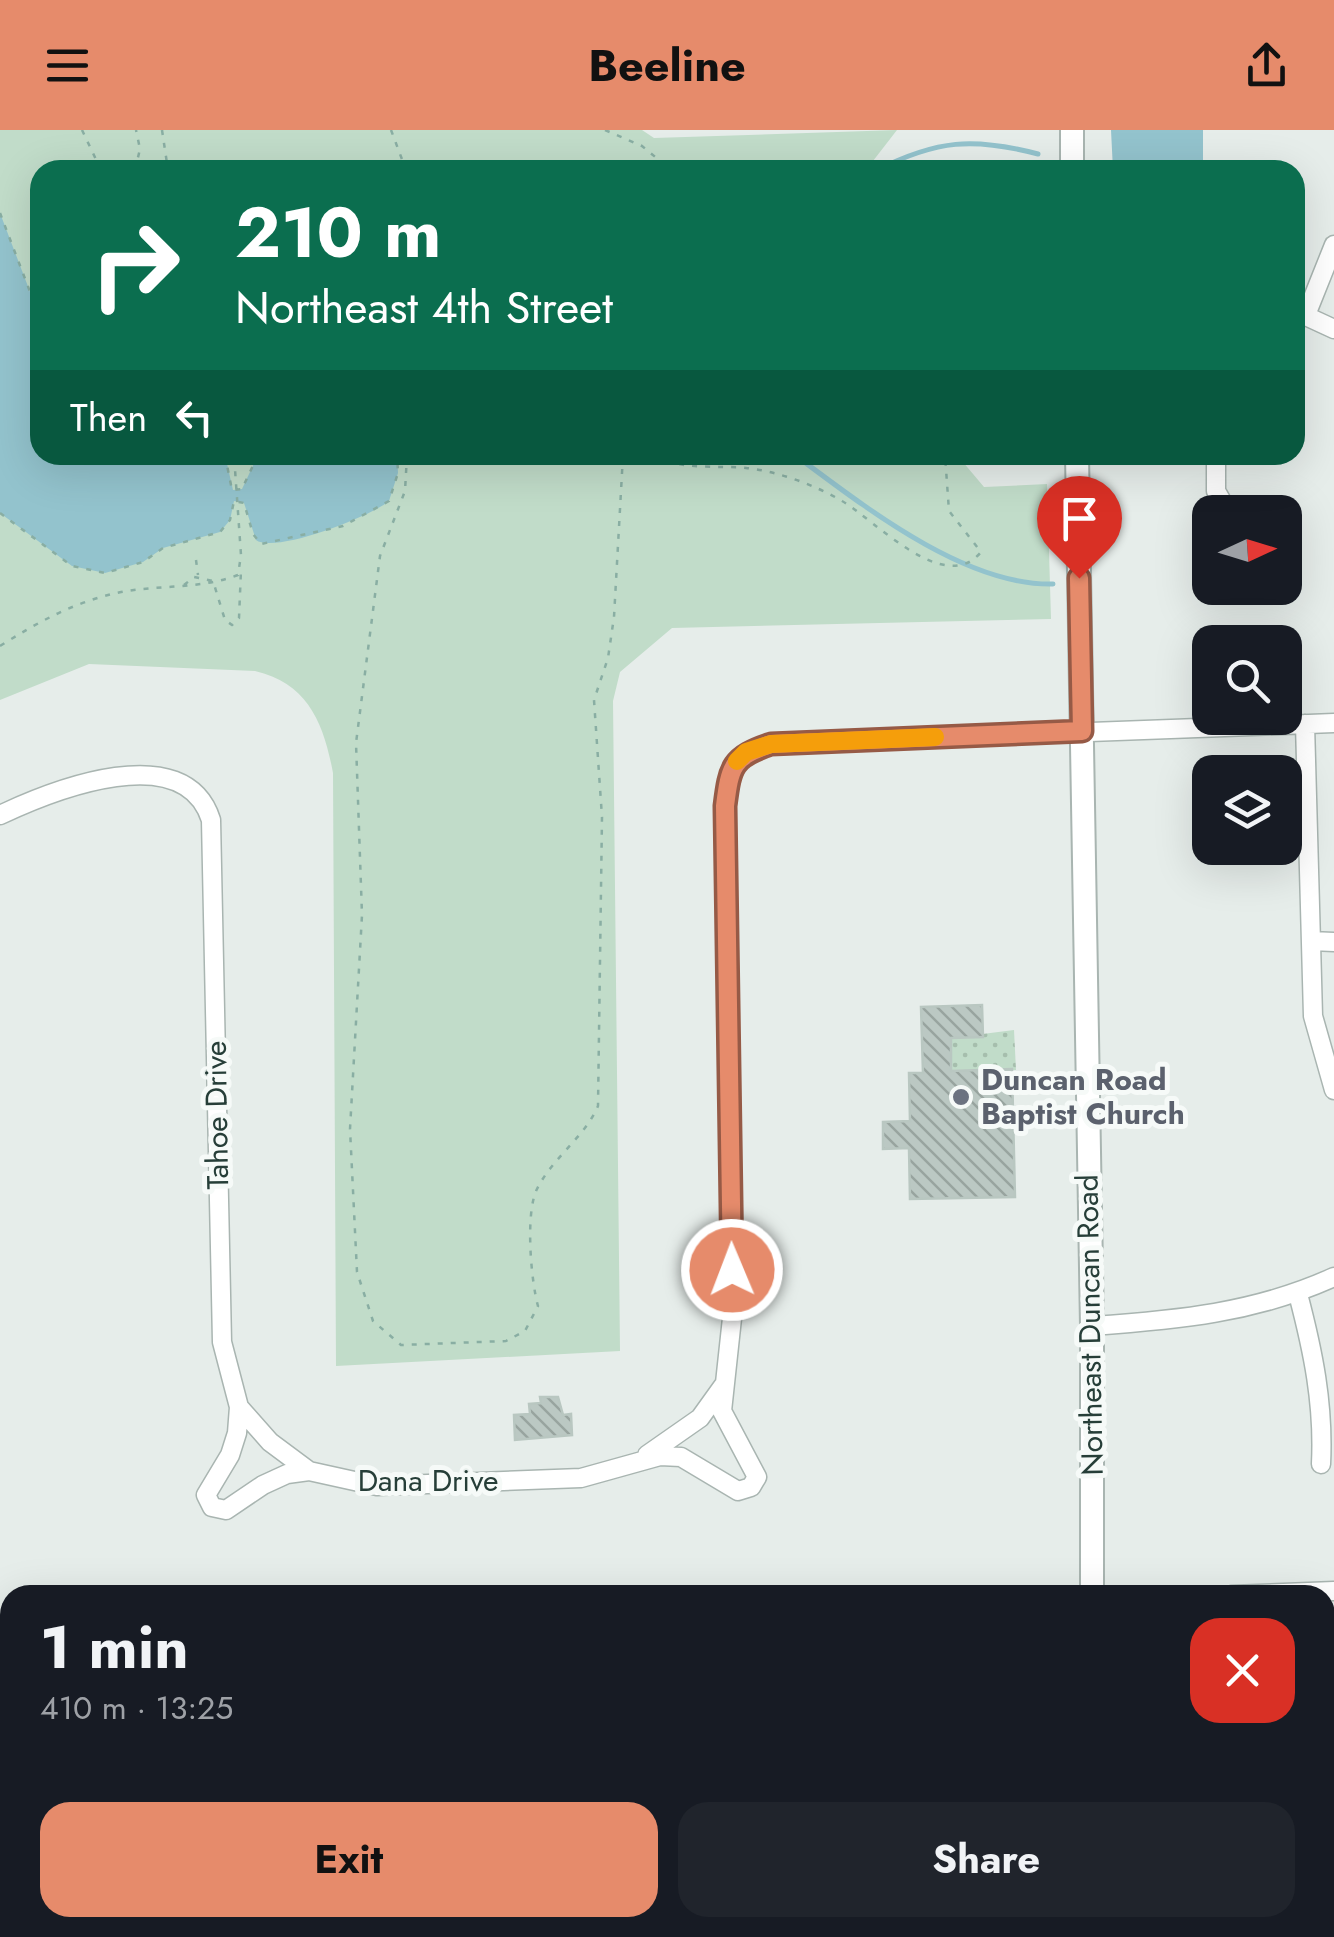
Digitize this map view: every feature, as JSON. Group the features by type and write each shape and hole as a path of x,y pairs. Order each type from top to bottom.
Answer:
{"street":[{"path":"1072,130 1072,160"},
{"path":"1305,305 1334,244"},
{"path":"1305,315 1334,328"},
{"name":"Northeast Duncan Road","path":"1077,465 1092,1326 1092,1585"},
{"path":"1216,465 1218,495"},
{"path":"723,1386 733,1308 725,806 735,762 746,752 771,744 1334,723"},
{"path":"1305,724 1314,1016 1334,1090"},
{"name":"Tahoe Drive","path":"0,815 60,787 143,777 176,780 195,791 211,820 222,1342 239,1406 230,1455 206,1494 212,1507 230,1507 287,1474 309,1470"},
{"path":"1311,942 1334,942"},
{"path":"1092,1326 1216,1315 1298,1294 1334,1277"},
{"path":"1298,1294 1315,1356 1321,1464"},
{"name":"Dana Drive","path":"634,1462 674,1440 700,1418 723,1386"},
{"name":"Dana Drive","path":"309,1470 344,1481 403,1485 581,1478 634,1462 681,1457 738,1491 750,1487 757,1477 749,1456 728,1430 722,1411 723,1386"},
{"name":"Tahoe Drive","path":"239,1406 270,1442 309,1470"}],"path":[{"path":"82,130 96,160"},
{"path":"136,130 140,149 137,160"},
{"path":"162,130 166,160"},
{"path":"391,130 402,160"},
{"path":"605,130 642,146 659,160"},
{"path":"0,214 30,292"},
{"path":"226,465 229,486 237,490"},
{"path":"213,581 227,623 236,624 241,568 235,465"},
{"path":"237,490 252,465"},
{"path":"238,501 246,507 253,534 261,544 336,528 388,501 398,465"},
{"path":"406,465 405,491 380,556 356,743 362,914 350,1129 354,1254 366,1309 394,1342 423,1347 506,1341 529,1326 538,1306 531,1283 534,1194 588,1127 598,1106 602,817 594,700 612,630 622,465"},
{"path":"695,465 764,471 816,489 844,502 871,526 934,563 960,565 976,558 980,548 950,511 946,465"},
{"path":"0,513 72,566 105,573 143,562 163,548 220,532 230,520 234,501 238,501"},
{"path":"196,560 198,576"},
{"path":"0,646 57,610 120,592 213,581 238,575 241,568"},
{"path":"184,584 198,576 213,581"}],"green space":[{"path":"0,130 642,130 654,138 897,130 874,160 30,160 30,465 965,465 984,487 1047,484 1051,619 672,628 620,672 613,701 620,1351 336,1366 333,773 318,722 301,696 288,685 255,671 89,664 0,700"},
{"path":"1014,1030 1016,1070 951,1071 951,1038"}],"water":[{"path":"1111,130 1203,130 1203,160 1112,160"},
{"path":"0,213 30,292 30,465 227,465 233,490 242,489 253,465 398,465 389,501 322,532 282,542 256,540 244,503 234,501 230,520 220,532 163,548 143,562 105,573 72,566 0,513"}],"building":[{"name":"Duncan Road Baptist Church","path":"982,1005 983,1037 951,1038 951,1071 1012,1069 1015,1197 910,1199 909,1148 883,1149 883,1122 910,1121 909,1073 923,1073 921,1007"},
{"path":"540,1397 558,1397 563,1415 571,1414 572,1435 515,1440 514,1415 530,1414 529,1404 541,1403"}],"waterway":[{"path":"898,160 956,144 994,145 1038,154"},
{"path":"809,465 884,519 951,558 1020,581 1053,584"}],"slow traffic":[{"path":"737,761 746,752 771,744 935,737"}],"place":[{"name":"Duncan Road Baptist Church","path":"961,1097"}],"route":[{"path":"732,1270 725,806 735,762 746,752 771,744 1082,731 1079,578"}]}
